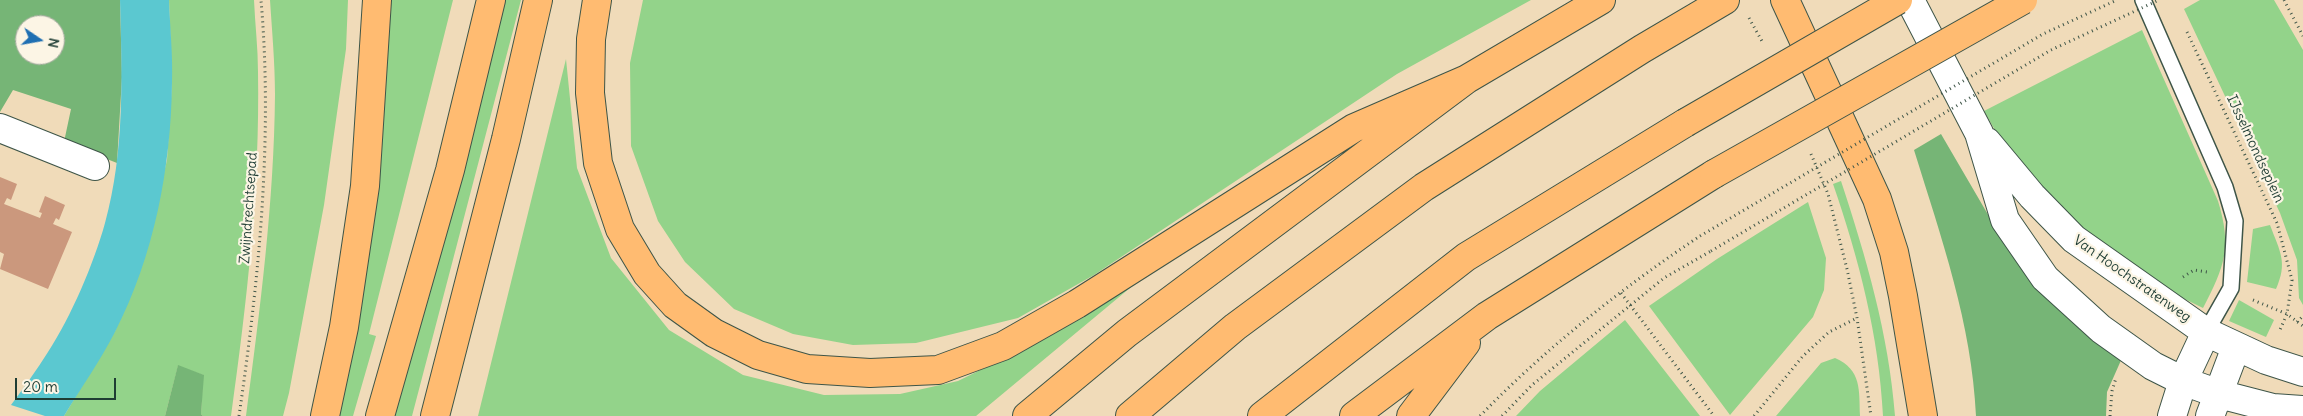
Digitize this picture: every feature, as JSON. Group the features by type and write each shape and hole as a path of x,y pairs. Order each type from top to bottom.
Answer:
{"highway":[{"path":"325,416 344,326 365,186 377,0"},
{"path":"380,416 450,170 491,0"},
{"path":"435,416 506,139 538,0"},
{"path":"597,0 591,39 590,93 598,164 620,229 647,274 675,305 714,333 758,355 807,369 870,373 938,370 1003,346 1085,299 1354,128 1467,79"},
{"path":"1026,416 1127,333 1467,79 1601,0"},
{"path":"1130,416 1235,327 1424,186 1642,49 1725,0"},
{"path":"1785,0 1878,199 1894,252 1903,296 1922,416"},
{"path":"1262,416 1466,257 1685,123 1898,0"},
{"path":"1354,416 1487,316 1714,174 2023,0"},
{"path":"1412,416 1487,316"}],"street":[{"name":"Van Hoochstratenweg","path":"1910,0 1979,133 2005,220 2045,278 2101,330 2153,366 2183,382 2214,405 2303,410"},
{"path":"0,128 95,166"},
{"name":"Van Hoochstratenweg","path":"1979,133 2032,196 2074,239 2206,332 2236,347 2303,372"},
{"path":"2172,416 2183,382 2206,332"},
{"path":"2214,405 2236,347"}],"lane":[{"path":"2143,0 2225,187 2234,222 2231,288 2206,332"}],"path":[{"name":"Zwijndrechtsepad","path":"239,416 254,296 265,141 265,70 262,0"},
{"path":"1480,416 1521,374 1656,266 1700,236 2042,34 2117,0"},
{"path":"1502,416 1532,385 1664,278 2051,50 2159,0"},
{"path":"2284,0 2303,36"},
{"name":"IJsselmondseplein","path":"2185,27 2277,223 2292,280 2287,314 2297,322"},
{"path":"1622,293 1714,416"},
{"path":"2303,316 2297,322 2303,326"},
{"path":"1754,416 1803,356 1829,332 1857,318 1871,416"}],"green space":[{"path":"0,0 120,0 122,77 117,163 64,142 71,109 13,90 0,112"},
{"path":"169,0 254,0 258,54 255,201 247,287 231,416 203,416 201,414 203,375 178,366 165,416 64,416 115,331 142,265 167,160 172,83"},
{"path":"270,0 348,0 346,49 324,205 289,393 283,416 246,416 261,296 272,176 275,83"},
{"path":"388,0 453,0 369,334 376,336 353,416 336,416"},
{"path":"497,0 521,0 412,416 383,416"},
{"path":"643,0 1531,0 1397,74 1094,275 1018,318 916,343 853,345 793,334 734,309 685,262 658,221 631,146 630,63"},
{"path":"2200,0 2274,0 2303,50 2303,305 2299,298 2297,260 2280,213 2184,9"},
{"path":"2142,30 2218,201 2222,217 2225,231 2224,256 2217,280 2203,308 2164,289 2061,213 2000,139 1984,111"},
{"path":"566,59 577,168 611,258 669,330 743,375 824,395 900,394 958,381 1023,349 1148,273 976,416 478,416"},
{"path":"1941,134 1997,230 2122,358 2107,392 2106,416 1976,416 1973,382 1962,314 1954,281 1914,150"},
{"path":"1841,181 1859,238 1882,326 1888,356 1895,416 1883,416 1877,357 1866,298 1833,184"},
{"path":"1808,202 1826,258 1824,290 1813,317 1730,415 1649,306 1717,259"},
{"path":"2270,225 2282,264 2280,280 2276,289 2247,282 2253,229"},
{"path":"2239,300 2274,320 2266,337 2229,321"},
{"path":"1625,320 1700,416 1516,416 1540,391"},
{"path":"1835,358 1850,368 1855,375 1859,389 1860,416 1776,416 1821,363"},
{"path":"178,365 204,375 201,414 203,416 165,416"}],"water":[{"path":"120,0 169,0 172,83 171,115 164,179 150,242 129,303 115,332 64,416 45,416 11,405 44,359 65,323 88,272 105,223 116,168 121,112"}],"building":[{"path":"0,177 17,184 11,200 7,198 4,204 40,218 42,213 39,212 45,196 65,205 59,220 56,218 53,224 72,232 48,289 0,269 4,254 0,252"}]}
